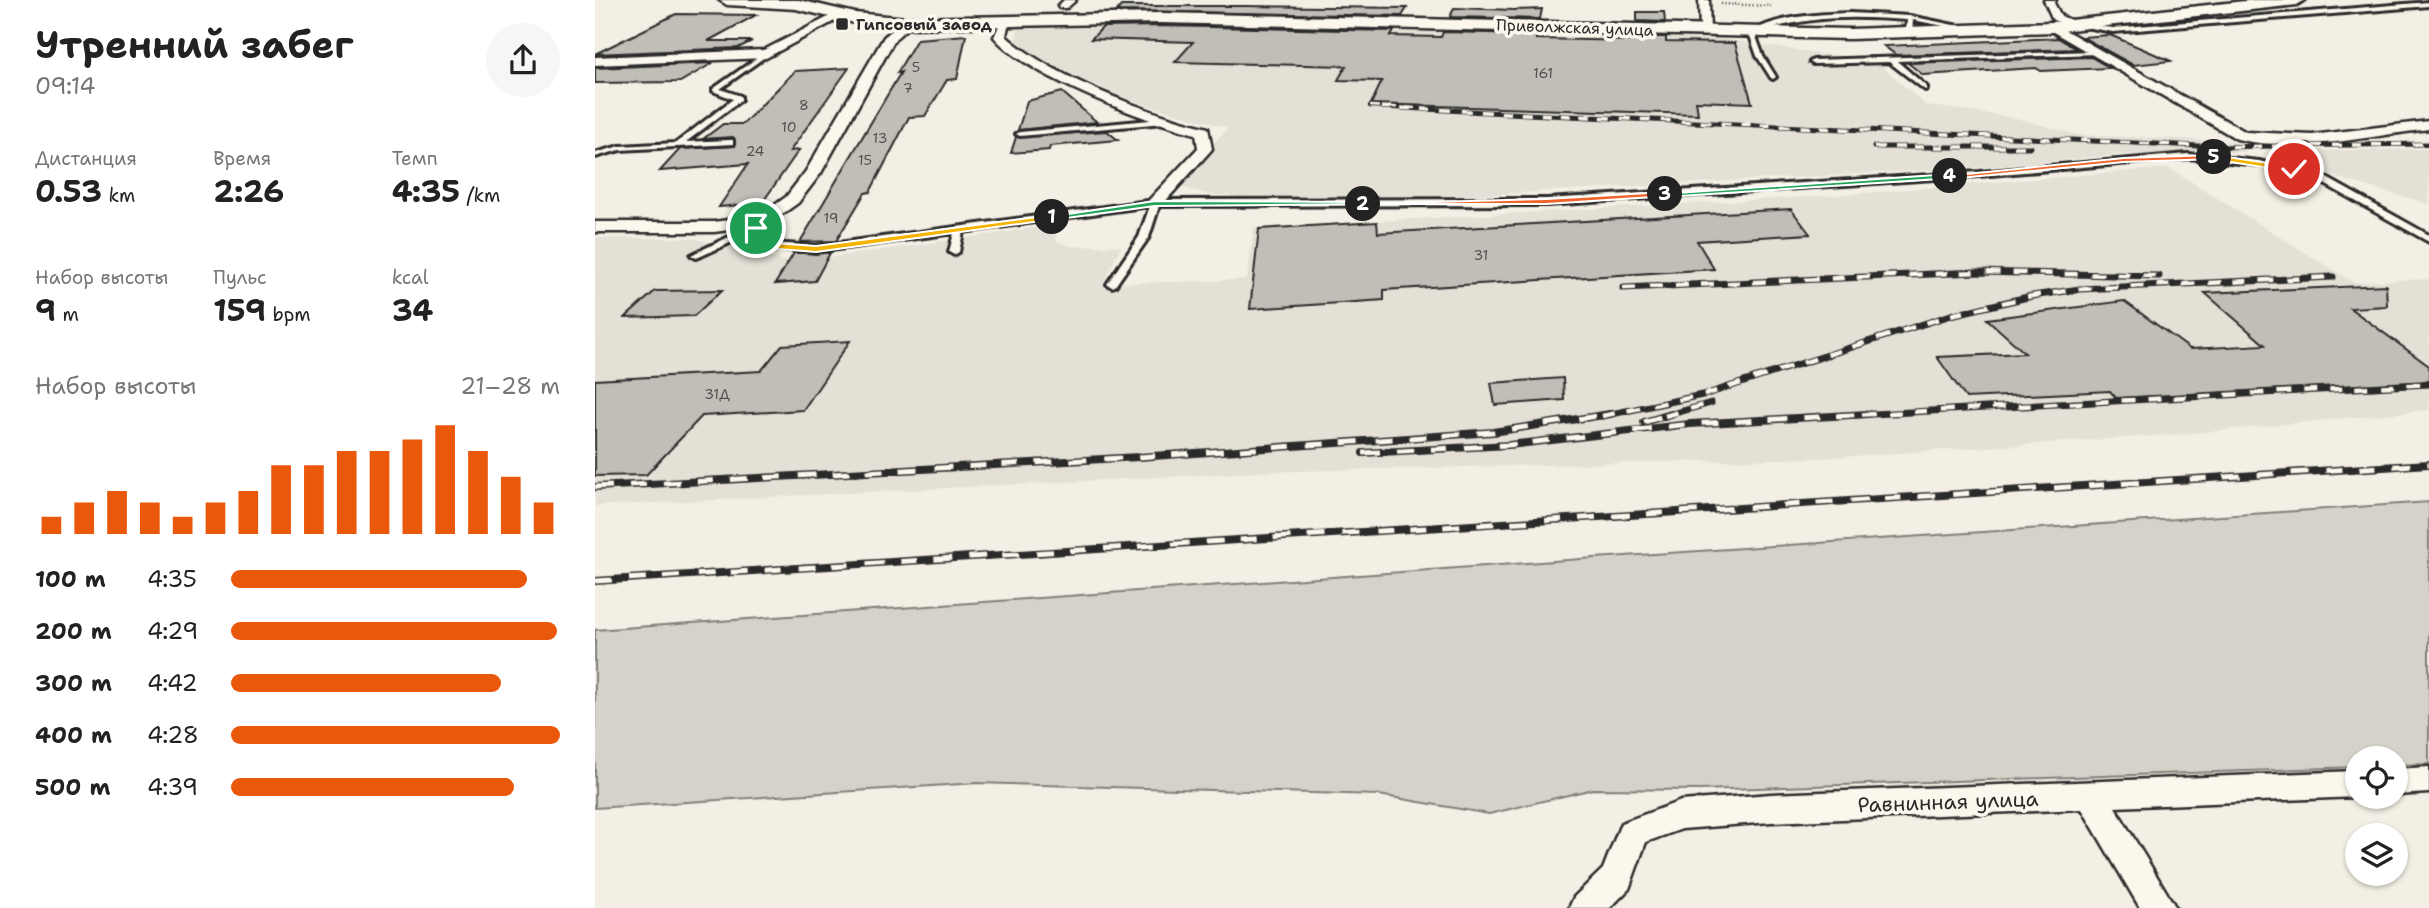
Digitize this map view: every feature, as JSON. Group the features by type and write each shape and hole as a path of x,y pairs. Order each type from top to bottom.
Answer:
{"main road":[{"name":"Приволжская улица","path":"727,0 813,3 838,15 907,23 1161,18 1752,33 1909,26 1981,31 2052,27 2297,0"}],"street":[{"path":"1704,0 1706,32"},
{"path":"2051,0 2048,2 2057,18 2074,25"},
{"path":"595,61 766,54 838,15"},
{"path":"595,227 753,225 792,200 813,173 890,37 907,23"},
{"path":"1005,23 1000,37 1024,59 1161,121 1203,131 1205,149 1155,203"},
{"path":"2052,27 2242,136 2270,141 2329,138 2429,125"},
{"path":"2408,781 2429,780"},
{"name":"Равнинная улица","path":"1586,908 1617,878 1633,833 1681,816 1771,808 2345,785"},
{"path":"2091,796 2159,908"}],"lane":[{"path":"2074,25 2113,30 2429,4"},
{"path":"1752,33 1773,77"},
{"path":"1813,62 2095,53"},
{"path":"679,144 738,98 715,90 766,54"},
{"path":"1891,60 1925,88"},
{"path":"1020,134 1161,121"},
{"path":"595,155 619,148 730,142"},
{"path":"696,255 753,225 769,246 816,249 1155,203 1546,202 1979,174 2188,156 2259,163 2322,179 2429,239"},
{"path":"1112,284 1144,237 1155,203"},
{"path":"954,253 959,230"}],"shaded area":[{"path":"1102,24 1724,39 1879,63 1925,105 2016,118 2078,135 2233,141 2248,152 2115,155 2005,166 1427,198 1210,195 1174,185 1228,128 1134,101 1066,73 1015,45 1018,28"},
{"path":"2429,149 2429,204 2324,174 2287,151"},
{"path":"2169,168 2353,282 2429,279 2429,410 2184,434 1823,458 1260,472 595,506 595,238 692,238 793,263 1055,225 1056,241 1071,246 1121,246 1103,284 1233,280 1247,279 1254,228 1825,196"},
{"path":"2429,502 2429,764 2408,765 2408,746 2345,746 2345,767 1699,790 1593,789 1489,814 1379,795 977,783 595,808 595,630 1595,558"}],"building":[{"path":"1121,6 1407,8 1402,16 1117,11"},
{"path":"1454,8 1542,9 1540,19 1450,17"},
{"path":"1637,12 1664,12 1665,22 1637,21"},
{"path":"676,14 756,15 708,41 752,41 738,48 595,54"},
{"path":"1103,27 1394,31 1391,36 1441,37 1443,32 1537,34 1536,39 1637,41 1637,37 1666,37 1666,42 1735,43 1752,103 1696,101 1698,114 1371,104 1382,81 1338,80 1346,66 1175,62 1193,42 1091,39"},
{"path":"966,35 957,79 947,80 925,116 909,117 870,192 865,193 836,241 800,242 901,72 897,73 917,39"},
{"path":"2110,35 2171,61 2133,65 2082,37"},
{"path":"2058,38 2077,49 1896,55 1884,46"},
{"path":"2091,57 2110,68 2041,71 2036,68 1923,75 1908,63"},
{"path":"713,63 680,82 595,83 595,68"},
{"path":"849,68 790,151 799,150 762,203 719,207 748,164 660,171 680,149 735,146 733,137 703,139 723,124 743,124 795,71"},
{"path":"1062,92 1097,122 1018,130 1027,101"},
{"path":"1107,131 1118,140 1050,146 1049,150 1011,153 1016,137"},
{"path":"1791,209 1810,234 1697,241 1714,269 1384,290 1384,300 1250,309 1259,229 1377,222 1378,233"},
{"path":"794,253 830,253 815,281 775,284"},
{"path":"2386,285 2387,306 2350,308 2429,366 2429,381 2116,398 2110,391 1966,398 1937,357 2025,353 1987,319 2124,301 2190,349 2265,345 2205,293"},
{"path":"722,290 694,316 625,318 655,291"},
{"path":"850,341 803,410 702,416 646,475 595,476 595,380 761,371 782,345"},
{"path":"1563,378 1564,400 1495,405 1491,383"}],"railway":[{"path":"1370,106 1417,108"},
{"path":"1381,107 2218,147"},
{"path":"2218,147 2429,144"},
{"path":"1874,147 2030,147"},
{"path":"2212,147 2218,147"},
{"path":"1623,288 1977,272 2159,276"},
{"path":"1602,416 1707,394 1951,315 2032,296 2080,289 2333,277"},
{"path":"1836,416 2429,384"},
{"path":"1665,416 1711,403"},
{"path":"595,487 1139,457 1493,432 1610,414"},
{"path":"1644,422 1671,414"},
{"path":"1363,453 1509,445 1690,424 1868,414"},
{"path":"595,581 2429,464"}],"place":[{"name":"Гипсовый завод","path":"842,24"}],"route":[{"path":"756,228 769,246 816,249 1155,203 1546,202 1979,174 2188,156 2225,158 2294,169"}]}
